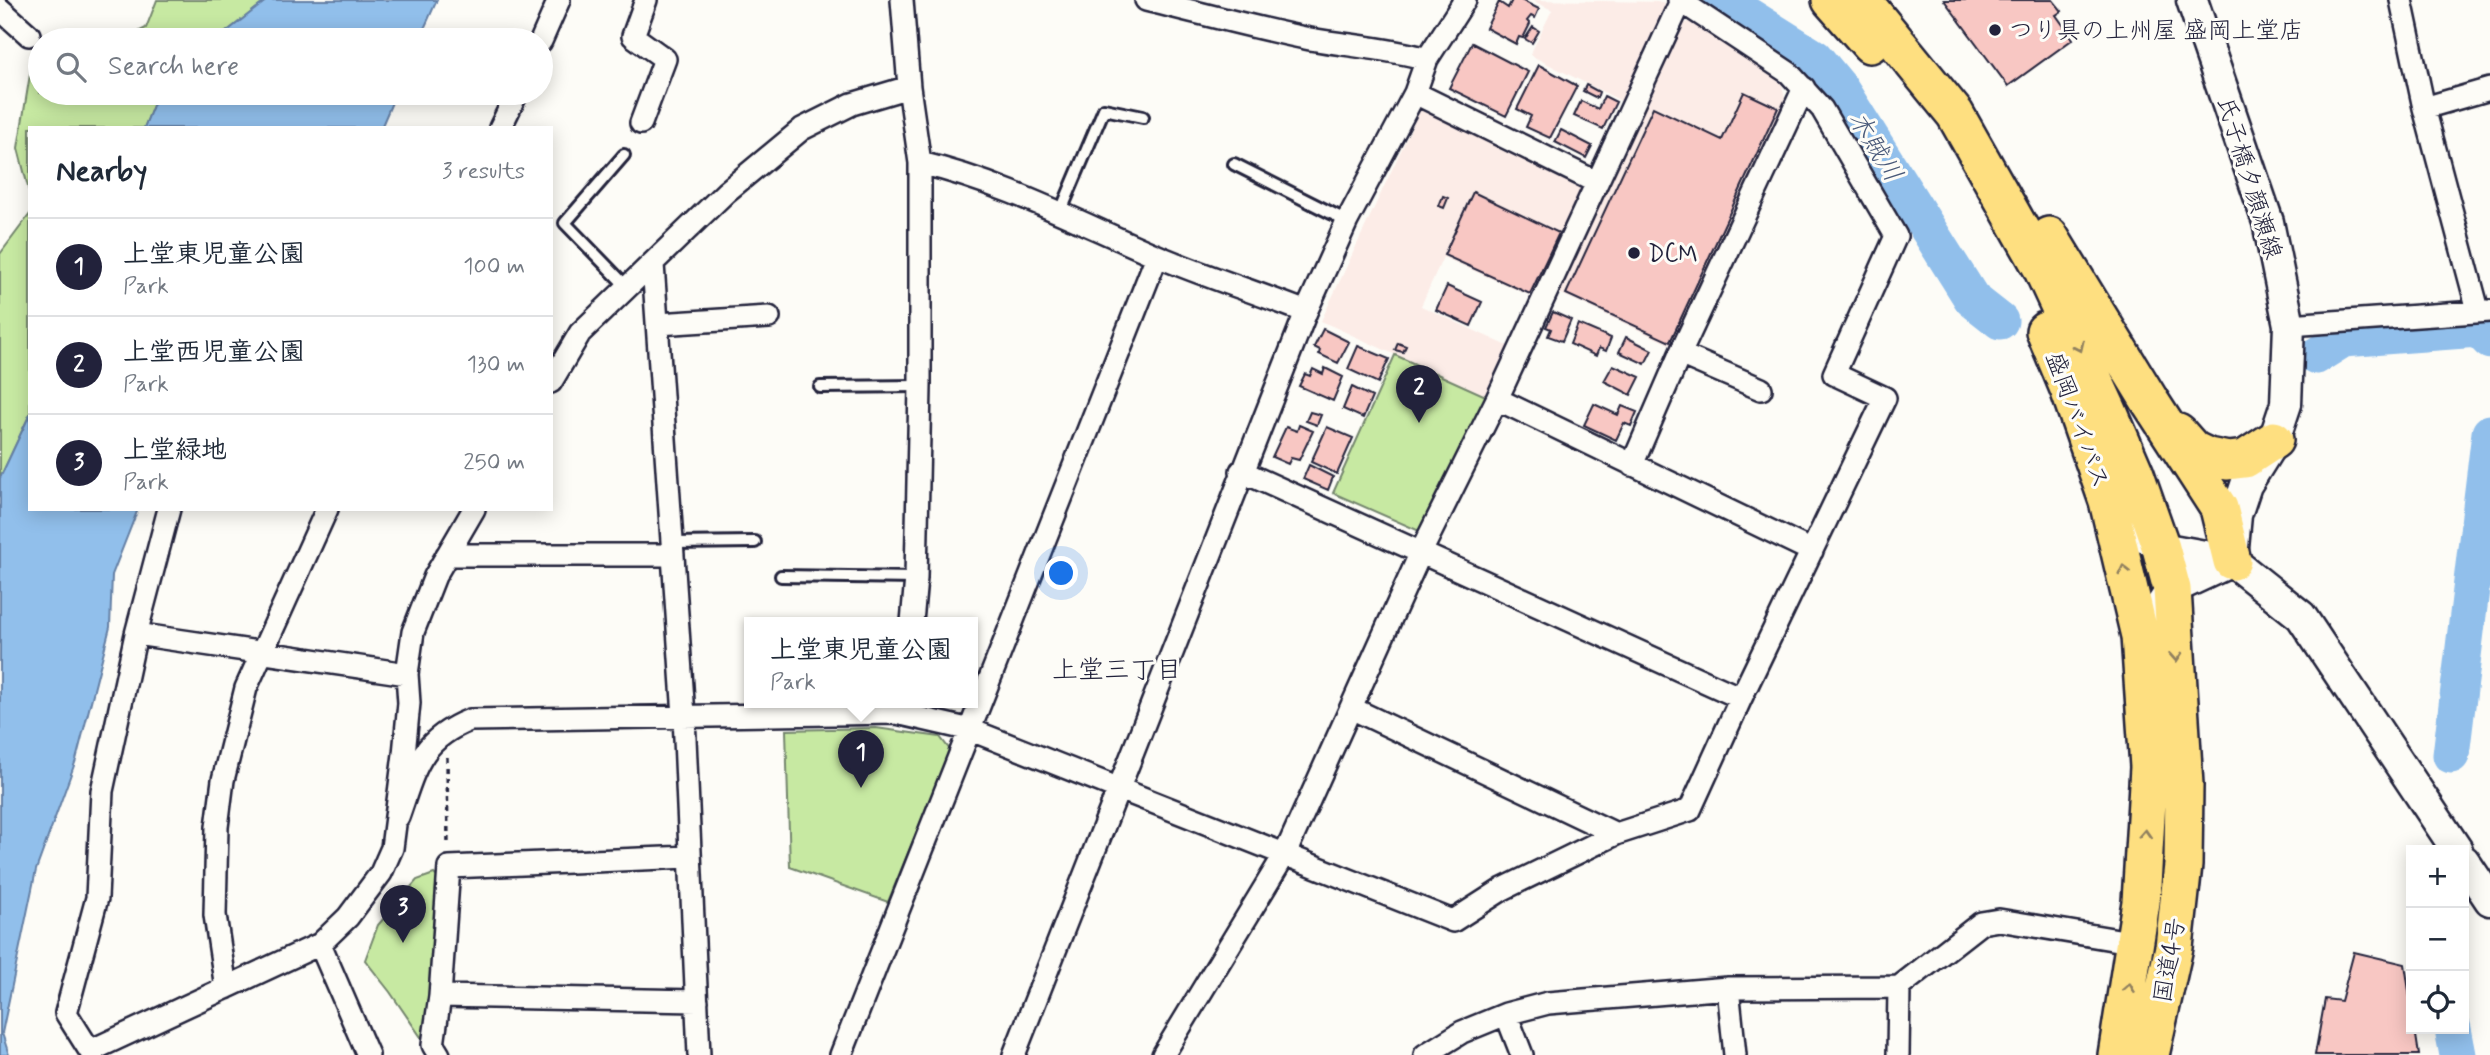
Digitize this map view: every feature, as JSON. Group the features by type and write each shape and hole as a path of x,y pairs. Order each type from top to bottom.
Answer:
{"highway":[{"name":"盛岡バイパス","path":"1831,0 1920,100 1989,214 2029,290 2069,389 2108,501 2140,636 2149,767 2141,902"},
{"name":"盛岡バイパス","path":"1862,0 1955,114 2042,268 2135,474 2172,589 2184,785 2183,865"},
{"path":"1884,0 1953,81 2151,403 2219,508 2232,562"},
{"path":"2151,403 2193,450 2208,457 2228,461 2245,459 2274,440"},
{"name":"国道4号","path":"2150,1055 2174,947 2183,865"},
{"name":"国道4号","path":"2117,1055 2141,902"}],"main road":[{"name":"氏子橋夕顔瀬線","path":"2192,0 2268,222 2289,325 2286,404 2274,440 2246,485 2236,515 2232,562"},
{"path":"2108,501 2130,526 2161,548 2232,562 2301,616 2454,845"},
{"path":"2140,636 2172,589 2232,562"},
{"path":"2469,868 2490,900"}],"street":[{"path":"547,28 559,0"},
{"path":"641,122 665,59 633,36 646,0"},
{"path":"1146,0 1311,39 1401,52 1427,59"},
{"path":"1014,1055 1241,471 1306,312 1347,221 1415,93 1427,59 1465,0"},
{"path":"2289,325 2484,311 2424,108 2401,0"},
{"path":"398,817 418,760 450,728 470,720 898,708 971,730 1119,787 1285,854 1453,921 1503,888 1616,834 1690,810 1885,398 1834,374 1896,236 1822,109 1804,88 1789,74 1680,1 1497,399 1421,552 1285,854 1163,1055"},
{"path":"903,2 909,87 920,163 920,386 916,578 912,617"},
{"path":"0,9 28,34"},
{"path":"553,379 580,333 726,192 802,129 852,104 909,87"},
{"path":"1632,465 1680,354 1804,88"},
{"path":"2424,108 2490,89"},
{"path":"1415,93 1596,182"},
{"path":"501,126 511,105"},
{"path":"920,163 957,171 1157,256 1306,312"},
{"path":"841,1055 1157,256"},
{"path":"653,264 684,716 699,1055"},
{"path":"658,324 769,317"},
{"path":"1680,354 1761,389"},
{"path":"1497,399 1812,551"},
{"path":"1241,471 1741,698"},
{"path":"168,511 136,634 102,791 97,898 66,1013 92,1053 320,944 348,917 381,873 392,848 398,817 409,703 407,674 413,632 435,576 473,511"},
{"path":"226,988 215,915 217,827 223,780 246,688 326,511"},
{"path":"447,555 673,549"},
{"path":"136,634 407,674"},
{"path":"1351,708 1616,834"},
{"path":"439,1055 433,1045 440,996 449,867 689,857"},
{"path":"1428,1054 1462,1032 1506,1014 1548,1003 1728,988 1899,987 1981,923 1999,920 2136,943"},
{"path":"320,944 369,1055"},
{"path":"1898,1055 1899,987"},
{"path":"1728,988 1735,1055"},
{"path":"440,996 696,1001"},
{"path":"1506,1014 1522,1055"}],"lane":[{"path":"1060,213 1104,110 1143,117"},
{"path":"624,155 565,223 628,288"},
{"path":"1234,164 1347,221"},
{"path":"820,387 920,386"},
{"path":"673,549 755,542"},
{"path":"781,576 916,578"}],"path":[{"path":"448,748 446,774 449,867"}],"shaded area":[{"path":"1532,0 1664,2 1666,10 1684,23 1693,21 1782,84 1785,100 1673,346 1557,292 1533,297 1443,257 1421,306 1510,347 1488,397 1321,321 1420,110 1424,109 1601,194 1641,111 1530,55 1552,10"}],"green space":[{"path":"157,0 267,0 231,28 146,28"},
{"path":"28,87 28,105 153,105 145,126 28,126 28,187 18,148"},
{"path":"28,217 28,418 0,478 0,254"},
{"path":"1395,355 1488,397 1424,529 1417,530 1333,493"},
{"path":"876,728 940,737 950,750 888,902 790,867 786,730"},
{"path":"434,874 437,877 430,1010 425,1043 365,960 378,925 417,880"}],"water":[{"path":"267,0 437,0 424,28 231,28"},
{"path":"153,105 391,105 382,126 145,126"},
{"path":"28,418 28,511 137,511 112,575 110,627 76,760 36,870 2,1033 9,1055 0,1055 0,478"}],"building":[{"path":"1512,0 1521,0 1539,9 1535,18 1531,16 1527,21 1530,24 1523,38 1519,37 1516,44 1486,28 1499,2 1508,8"},
{"path":"1944,0 2053,0 2062,11 2056,15 2073,39 2008,86"},
{"path":"1533,27 1539,31 1532,43 1525,39"},
{"path":"1472,43 1528,72 1506,116 1449,88"},
{"path":"1539,65 1577,86 1550,138 1526,127 1531,116 1517,109"},
{"path":"1586,85 1599,92 1597,98 1583,91"},
{"path":"1744,92 1778,108 1670,342 1566,294 1653,107 1722,140"},
{"path":"1604,96 1616,102 1603,129 1574,116 1581,101 1598,109"},
{"path":"1561,130 1592,146 1586,158 1555,142"},
{"path":"1473,192 1559,233 1530,294 1444,255"},
{"path":"1443,196 1448,198 1444,208 1439,206"},
{"path":"1447,286 1482,302 1471,326 1436,310"},
{"path":"1553,312 1571,320 1562,341 1548,336 1551,329 1546,327"},
{"path":"1578,324 1611,338 1606,351 1599,348 1596,356 1570,344"},
{"path":"1323,329 1349,342 1338,363 1319,354 1320,350 1314,347"},
{"path":"1626,337 1652,350 1645,364 1619,352"},
{"path":"1398,343 1406,346 1403,352 1395,350"},
{"path":"1358,346 1389,359 1378,383 1348,369"},
{"path":"1613,365 1640,377 1631,395 1604,381"},
{"path":"1325,368 1343,377 1333,401 1299,386 1305,374 1310,376 1313,369 1323,374"},
{"path":"1352,387 1372,397 1363,418 1343,409"},
{"path":"1594,404 1618,415 1622,406 1637,412 1631,426 1624,423 1616,440 1584,425"},
{"path":"1310,412 1321,415 1317,425 1306,421"},
{"path":"1299,425 1313,431 1299,460 1291,458 1288,464 1272,457 1286,427 1297,431"},
{"path":"1327,427 1353,438 1337,474 1311,462"},
{"path":"1309,465 1333,477 1328,490 1303,479"},
{"path":"2354,952 2405,964 2406,1034 2416,1034 2419,1055 2315,1055 2325,999 2341,1001"}],"waterway":[{"name":"木賊川","path":"1723,0 1815,58 1839,87 1972,299 2000,321"},
{"name":"木賊川","path":"2316,356 2343,339 2478,329 2490,341"},
{"name":"木賊川","path":"2451,755 2490,433"},
{"name":"木賊川","path":"2454,1034 2458,1055"}],"place":[{"name":"つり具の上州屋 盛岡上堂店","path":"1995,30"},
{"name":"DCM","path":"1634,253"},
{"name":"上堂西児童公園","path":"1419,423"},
{"name":"上堂東児童公園","path":"861,788"},
{"name":"上堂緑地","path":"403,943"}],"district":[{"name":"上堂三丁目","path":"1117,669"}]}
